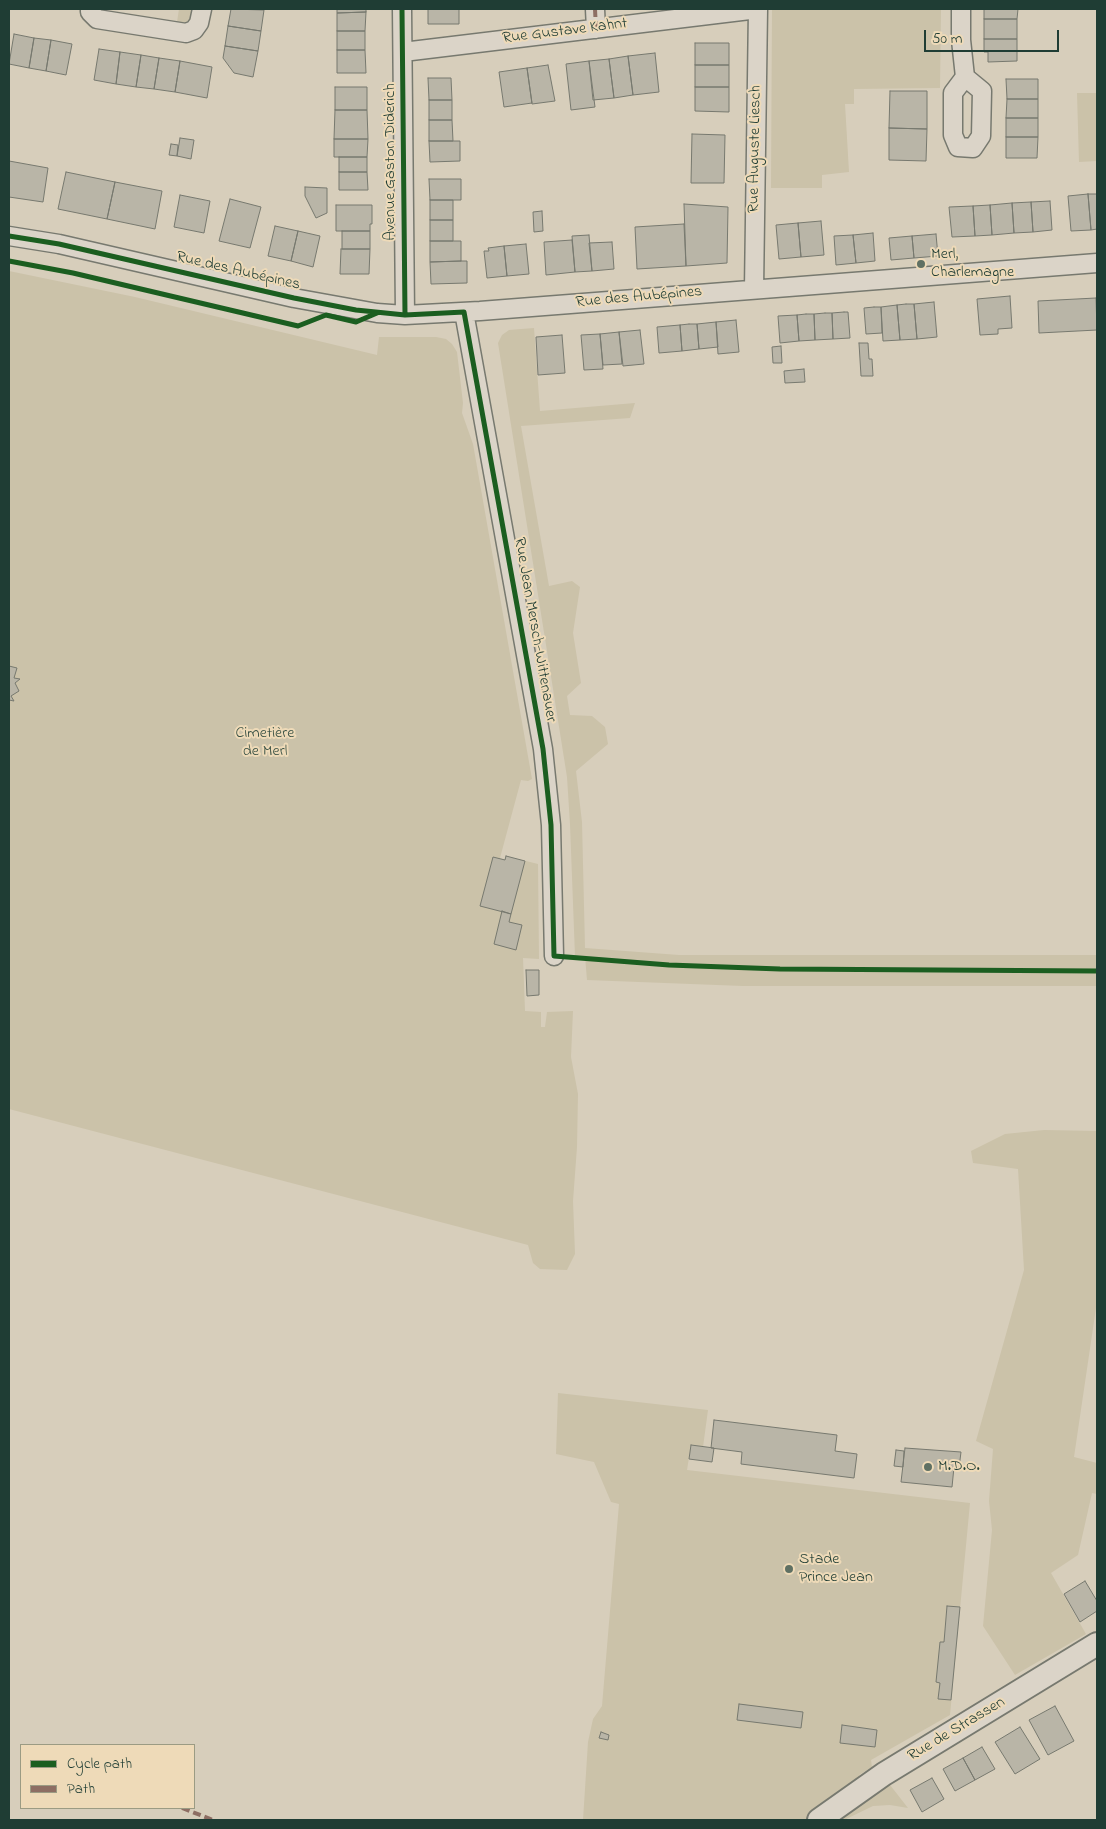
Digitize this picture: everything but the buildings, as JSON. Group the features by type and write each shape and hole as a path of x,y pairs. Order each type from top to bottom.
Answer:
{"main road":[{"name":"Rue de Strassen","path":"819,1820 884,1774 1097,1644"}],"street":[{"path":"90,9 90,12 97,19 186,33 194,30 199,23 202,9"},
{"name":"Avenue Gaston Diderich","path":"402,9 405,315"},
{"path":"594,9 596,29"},
{"name":"Rue Gustave Kahnt","path":"403,52 758,9"},
{"name":"Rue Auguste Liesch","path":"754,289 758,9"},
{"path":"961,9 961,40 965,76"},
{"name":"Rue des Aubépines","path":"9,236 59,244 294,298 370,312 405,315 1097,263"},
{"name":"Rue Jean Mersch-Wittenauer","path":"464,312 543,748 551,824 554,956"}],"green space":[{"path":"179,9 193,9 192,17 188,22 177,22"},
{"path":"772,9 941,9 940,88 854,89 854,104 845,104 849,172 822,175 822,188 771,188"},
{"path":"1077,93 1097,93 1097,161 1079,162"},
{"name":"Cimetière de Merl","path":"9,271 135,297 377,355 379,337 436,337 446,339 457,352 463,403 462,413 473,444 532,779 528,781 521,780 500,858 505,860 506,856 538,864 539,959 523,958 525,1011 541,1012 541,1027 545,1027 547,1012 573,1011 571,1057 578,1094 573,1201 575,1254 567,1270 540,1269 533,1263 528,1245 9,1109"},
{"path":"534,328 540,411 635,403 630,418 521,426 549,586 572,581 580,587 573,633 581,683 567,696 570,715 592,716 605,727 608,744 576,771 582,822 585,948 679,955 1097,955 1097,986 743,986 587,980 585,956 575,956 567,777 498,343 502,335 509,330"},
{"path":"1044,1130 1097,1131 1097,1301 1074,1457 1097,1463 1097,1494 1092,1493 1078,1555 1051,1573 1086,1634 1015,1675 983,1626 992,1530 989,1501 993,1449 976,1441 1024,1270 1018,1169 973,1163 971,1151 1005,1134"},
{"name":"Stade Prince Jean","path":"558,1393 708,1410 703,1447 691,1445 687,1470 970,1503 950,1715 871,1760 872,1767 859,1775 872,1796 890,1785 908,1808 890,1805 873,1806 844,1820 583,1820 588,1742 593,1719 602,1706 619,1504 611,1502 594,1462 556,1454"}],"marked path":[{"path":"595,9 596,29"},
{"path":"185,1809 213,1820"}],"cycle path":[{"path":"402,9 405,315"},
{"path":"9,236 59,244 294,298 356,310 405,315 464,312 543,749 551,825 554,956 669,965 780,969 1097,971"},
{"path":"9,261 73,273 298,326 326,315 356,322 377,313"}],"place":[{"name":"Merl, Charlemagne","path":"921,264"},
{"name":"M.D.O.","path":"928,1467"},
{"name":"Stade Prince Jean","path":"789,1569"}]}
